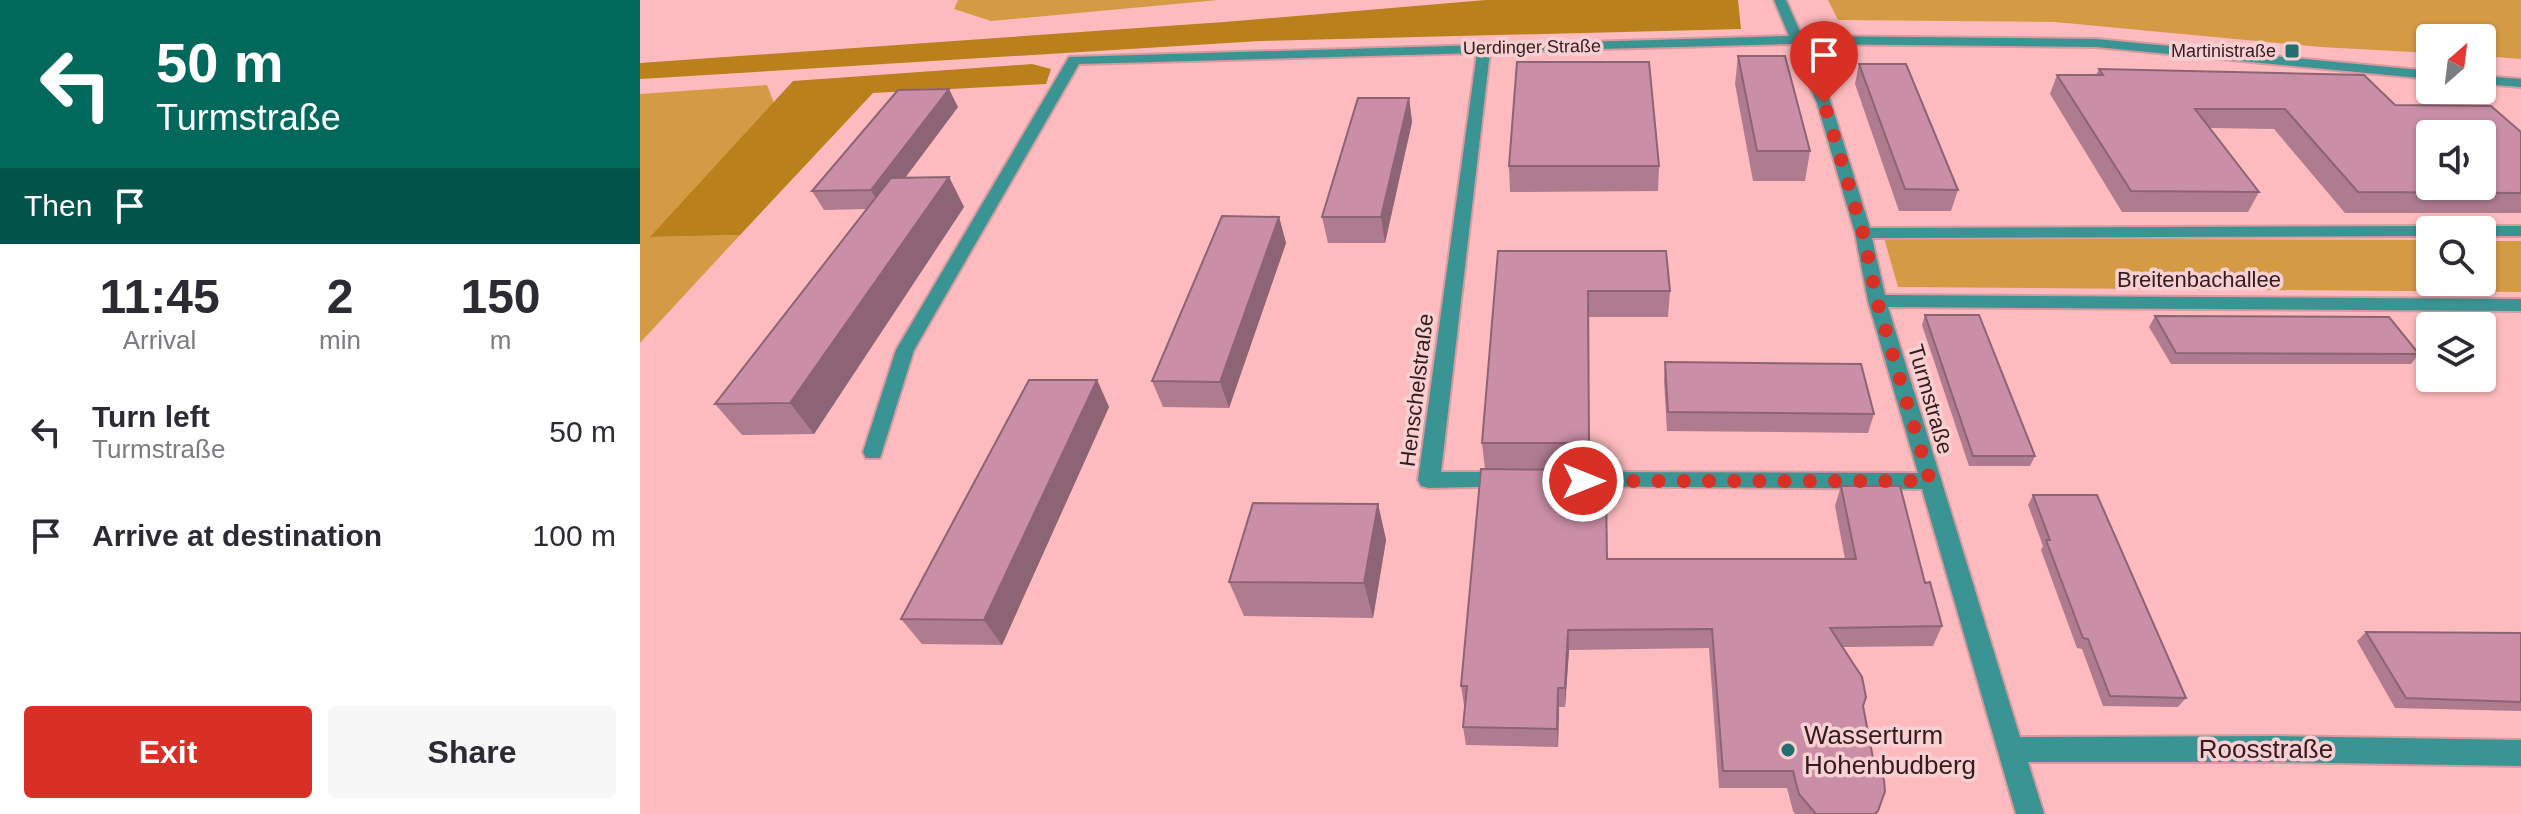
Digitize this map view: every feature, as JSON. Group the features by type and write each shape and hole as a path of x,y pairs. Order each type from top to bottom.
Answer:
{"street":[{"name":"Turmstraße","path":"1780,0 1824,103 1863,233 1877,301 2030,814"},
{"name":"Uerdinger Straße","path":"873,452 905,350 1074,60 1796,40 2096,43 2416,74"},
{"name":"Henschelstraße","path":"1484,48 1429,480 1930,481"},
{"path":"2496,81 2521,83"},
{"path":"1863,233 2416,231"},
{"path":"2496,231 2521,231"},
{"name":"Breitenbachallee","path":"1877,301 2521,305"},
{"name":"Roosstraße","path":"2012,750 2277,749 2521,753"}],"shaded area":[{"path":"958,0 1218,0 991,21 954,9"},
{"path":"1486,0 1738,0 1741,29 1260,41 640,79 640,63 1224,22"},
{"path":"1828,0 2521,0 2521,59 2496,57 2496,24 2416,24 2416,52 2321,47 2055,22 1838,20"},
{"path":"1032,64 1051,69 1046,84 873,93 740,235 650,237 793,81"},
{"path":"767,85 774,103 651,237 740,235 640,343 640,94"},
{"path":"1884,238 2416,240 2416,291 1898,287"},
{"path":"2496,241 2521,241 2521,292 2496,292"}],"building":[{"path":"1738,56 1785,56 1810,151 1757,151"},
{"path":"1517,62 1649,62 1659,166 1509,166"},
{"path":"1859,64 1906,64 1958,190 1905,189"},
{"path":"2099,69 2364,75 2395,105 2491,106 2521,132 2521,193 2496,193 2496,120 2416,120 2416,192 2358,192 2285,109 2195,109 2259,192 2131,191 2057,75 2103,75"},
{"path":"949,89 871,190 812,191 898,90"},
{"path":"1358,98 1409,98 1381,217 1322,217"},
{"path":"949,177 790,403 715,404 891,178"},
{"path":"1222,216 1279,217 1220,382 1152,381"},
{"path":"1498,251 1666,251 1670,291 1588,291 1589,443 1482,443"},
{"path":"1925,315 1979,315 2035,456 1973,456"},
{"path":"2155,316 2389,317 2416,350 2416,354 2176,353"},
{"path":"1665,362 1861,364 1874,414 1668,412"},
{"path":"1029,380 1097,380 984,620 901,619"},
{"path":"1481,469 1590,470 1590,492 1606,492 1607,559 1856,559 1841,486 1900,486 1925,583 1930,582 1942,626 1830,628 1862,677 1866,697 1863,706 1873,758 1884,780 1885,791 1878,811 1875,814 1816,814 1799,794 1793,771 1723,771 1712,629 1568,630 1565,688 1558,688 1557,729 1463,727 1467,686 1461,686"},
{"path":"2033,495 2097,495 2186,698 2110,696 2088,639 2083,638 2046,540 2050,540"},
{"path":"1253,503 1378,504 1364,583 1229,582"},
{"path":"2366,632 2521,633 2521,702 2406,698"}],"place":[{"name":"Martinistraße","path":"2292,51"},
{"name":"Wasserturm Hohenbudberg","path":"1788,750"}],"route":[{"path":"1583,481 1930,481 1877,301 1863,233 1824,103"}]}
